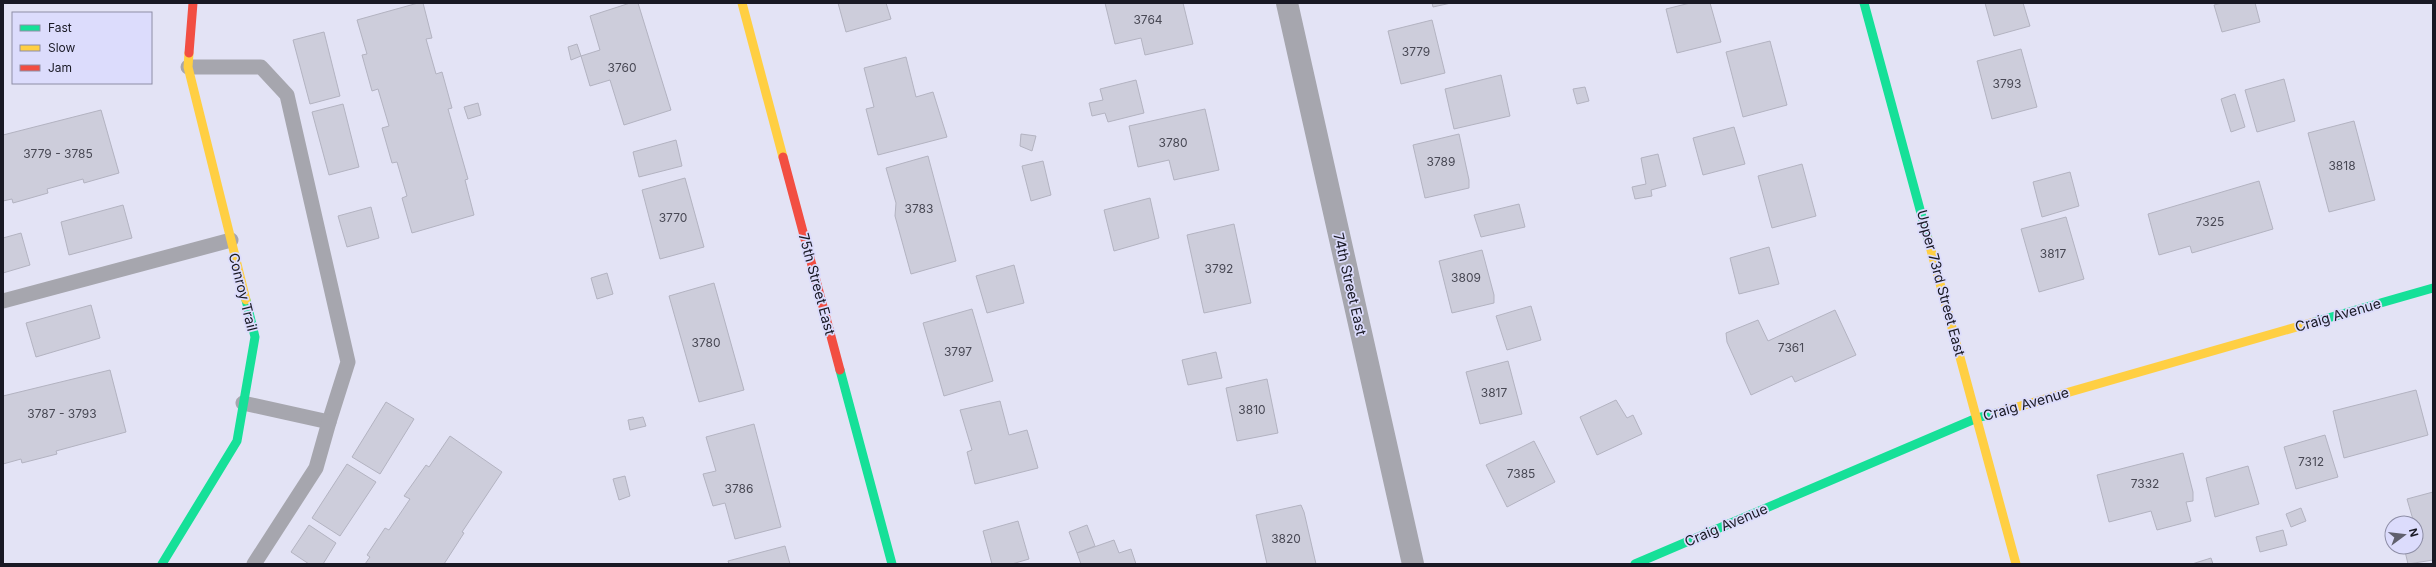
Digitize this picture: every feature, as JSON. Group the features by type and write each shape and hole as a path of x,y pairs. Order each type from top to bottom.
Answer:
{"street":[{"name":"Conroy Trail","path":"162,564 237,441 255,337 188,67 192,3"},
{"name":"75th Street East","path":"742,3 892,564"},
{"name":"74th Street East","path":"1287,3 1413,564"},
{"name":"Upper 73rd Street East","path":"1864,3 2016,564"},
{"name":"Craig Avenue","path":"1634,564 1977,418 2433,288"}],"lane":[{"path":"188,67 261,67 287,95 348,362 328,422 316,468 254,564"},
{"path":"3,302 231,240"},
{"path":"244,403 328,422"}],"building":[{"path":"418,3 423,3 432,38 426,39 436,74 442,72 452,108 448,109 468,179 465,180 474,215 412,233 402,198 407,196 397,162 392,163 382,128 389,126 378,89 372,91 362,55 367,54 357,20"},
{"path":"630,3 638,3 671,110 624,125 610,80 590,86 581,56 600,50 590,16"},
{"path":"838,3 886,3 891,19 846,32"},
{"path":"1105,3 1183,3 1193,44 1145,55 1141,38 1115,44"},
{"path":"1432,3 1451,3 1433,7"},
{"path":"1690,3 1710,3 1721,42 1677,53 1666,9"},
{"path":"1985,3 2023,3 2030,26 1994,36"},
{"path":"2222,3 2255,3 2260,22 2222,32 2214,5"},
{"path":"1432,20 1445,73 1401,84 1388,31"},
{"path":"324,32 340,96 310,104 293,40"},
{"path":"1770,41 1787,105 1743,117 1726,52"},
{"path":"577,44 581,56 571,60 568,47"},
{"path":"2021,49 2037,107 1992,119 1977,61"},
{"path":"906,57 916,97 933,92 947,137 878,155 866,109 874,107 864,68"},
{"path":"1501,75 1510,116 1454,129 1445,89"},
{"path":"2284,79 2295,121 2257,132 2245,90"},
{"path":"1136,80 1144,113 1108,122 1105,113 1092,116 1089,103 1103,100 1100,89"},
{"path":"1585,87 1589,101 1577,104 1573,89"},
{"path":"2235,94 2245,127 2231,132 2221,99"},
{"path":"478,103 481,115 468,119 464,107"},
{"path":"343,104 359,167 329,175 312,112"},
{"path":"1205,109 1219,170 1174,180 1169,160 1138,167 1129,126"},
{"path":"101,110 119,173 84,183 83,179 47,189 48,193 13,203 12,199 3,201 3,135"},
{"path":"2354,121 2375,200 2329,212 2308,133"},
{"path":"1734,127 1745,164 1703,175 1693,138"},
{"path":"1021,134 1036,136 1032,151 1020,146"},
{"path":"1459,134 1469,180 1469,188 1425,198 1413,145"},
{"path":"676,140 682,166 639,177 633,152"},
{"path":"1658,154 1666,186 1651,190 1652,196 1635,199 1632,187 1646,184 1641,158"},
{"path":"928,156 956,261 911,274 895,216 896,203 886,168"},
{"path":"1043,161 1051,195 1031,201 1022,166"},
{"path":"1802,164 1816,216 1772,228 1758,176"},
{"path":"2070,172 2079,206 2042,217 2033,182"},
{"path":"685,178 704,247 660,259 642,190"},
{"path":"2259,181 2273,229 2192,253 2190,246 2159,255 2148,214"},
{"path":"1150,198 1159,238 1114,251 1104,210"},
{"path":"1519,204 1525,227 1481,237 1474,215"},
{"path":"123,205 132,238 69,255 61,222"},
{"path":"371,207 379,238 347,247 338,216"},
{"path":"2066,217 2084,279 2039,292 2021,229"},
{"path":"1234,224 1251,303 1204,313 1187,235"},
{"path":"21,233 30,265 3,273 3,238"},
{"path":"1769,247 1779,284 1739,294 1730,258"},
{"path":"1482,250 1494,295 1494,303 1452,313 1439,261"},
{"path":"1014,265 1024,303 987,313 976,276"},
{"path":"607,273 613,294 597,299 591,278"},
{"path":"714,283 744,390 699,402 669,296"},
{"path":"91,305 100,338 36,357 26,323"},
{"path":"1531,306 1541,340 1507,350 1496,316"},
{"path":"972,309 993,381 944,396 923,323"},
{"path":"1835,310 1856,355 1795,382 1792,376 1751,395 1727,342 1726,333 1758,320 1768,341"},
{"path":"1216,352 1222,378 1188,385 1182,360"},
{"path":"1508,361 1522,414 1480,424 1466,372"},
{"path":"110,370 126,432 56,451 57,454 22,463 21,459 3,464 3,396"},
{"path":"1267,379 1278,433 1237,441 1226,388"},
{"path":"2416,390 2428,435 2344,458 2333,411"},
{"path":"1616,400 1627,418 1633,415 1642,434 1597,455 1580,417"},
{"path":"1000,401 1009,435 1027,430 1038,468 975,484 967,452 972,450 960,410"},
{"path":"386,402 414,419 380,474 352,457"},
{"path":"643,417 646,426 630,430 628,420"},
{"path":"754,424 781,527 735,539 725,503 713,506 703,474 716,471 706,437"},
{"path":"2325,435 2338,477 2296,489 2284,447"},
{"path":"450,436 502,472 462,532 464,533 444,564 365,564 370,557 367,555 385,528 389,530 410,499 404,496 426,465 429,467"},
{"path":"1534,441 1555,482 1507,507 1486,465"},
{"path":"2183,453 2193,492 2193,501 2186,502 2191,521 2157,530 2151,511 2109,522 2097,475"},
{"path":"347,464 376,482 340,536 312,518"},
{"path":"2248,466 2259,504 2215,517 2206,478"},
{"path":"625,476 630,496 619,500 613,479"},
{"path":"2433,492 2433,560 2408,564 2406,555 2424,555 2424,515 2412,515 2407,499"},
{"path":"1301,505 1316,564 1267,564 1256,515"},
{"path":"2301,508 2306,521 2291,527 2286,514"},
{"path":"1018,521 1029,559 1012,564 992,564 983,531"},
{"path":"309,525 336,543 323,564 309,564 291,552"},
{"path":"1087,525 1095,546 1077,553 1069,532"},
{"path":"2283,530 2287,545 2260,552 2256,537"},
{"path":"1114,540 1119,553 1131,549 1136,564 1081,564 1077,553"},
{"path":"785,546 790,564 729,564 728,561"},
{"path":"2211,558 2213,564 2192,564"}],"traffic: fast":[{"path":"1864,3 1928,239"},
{"path":"2314,322 2433,288"},
{"path":"162,564 237,441 255,337 246,300"},
{"path":"840,370 892,564"},
{"path":"1635,564 1977,418 1996,413"}],"traffic: slow":[{"path":"742,3 783,157"},
{"path":"189,53 188,67 246,300"},
{"path":"1928,239 2016,564"},
{"path":"1996,413 2314,322"}],"traffic: jam":[{"path":"189,53 193,3"},
{"path":"783,157 840,370"}]}
